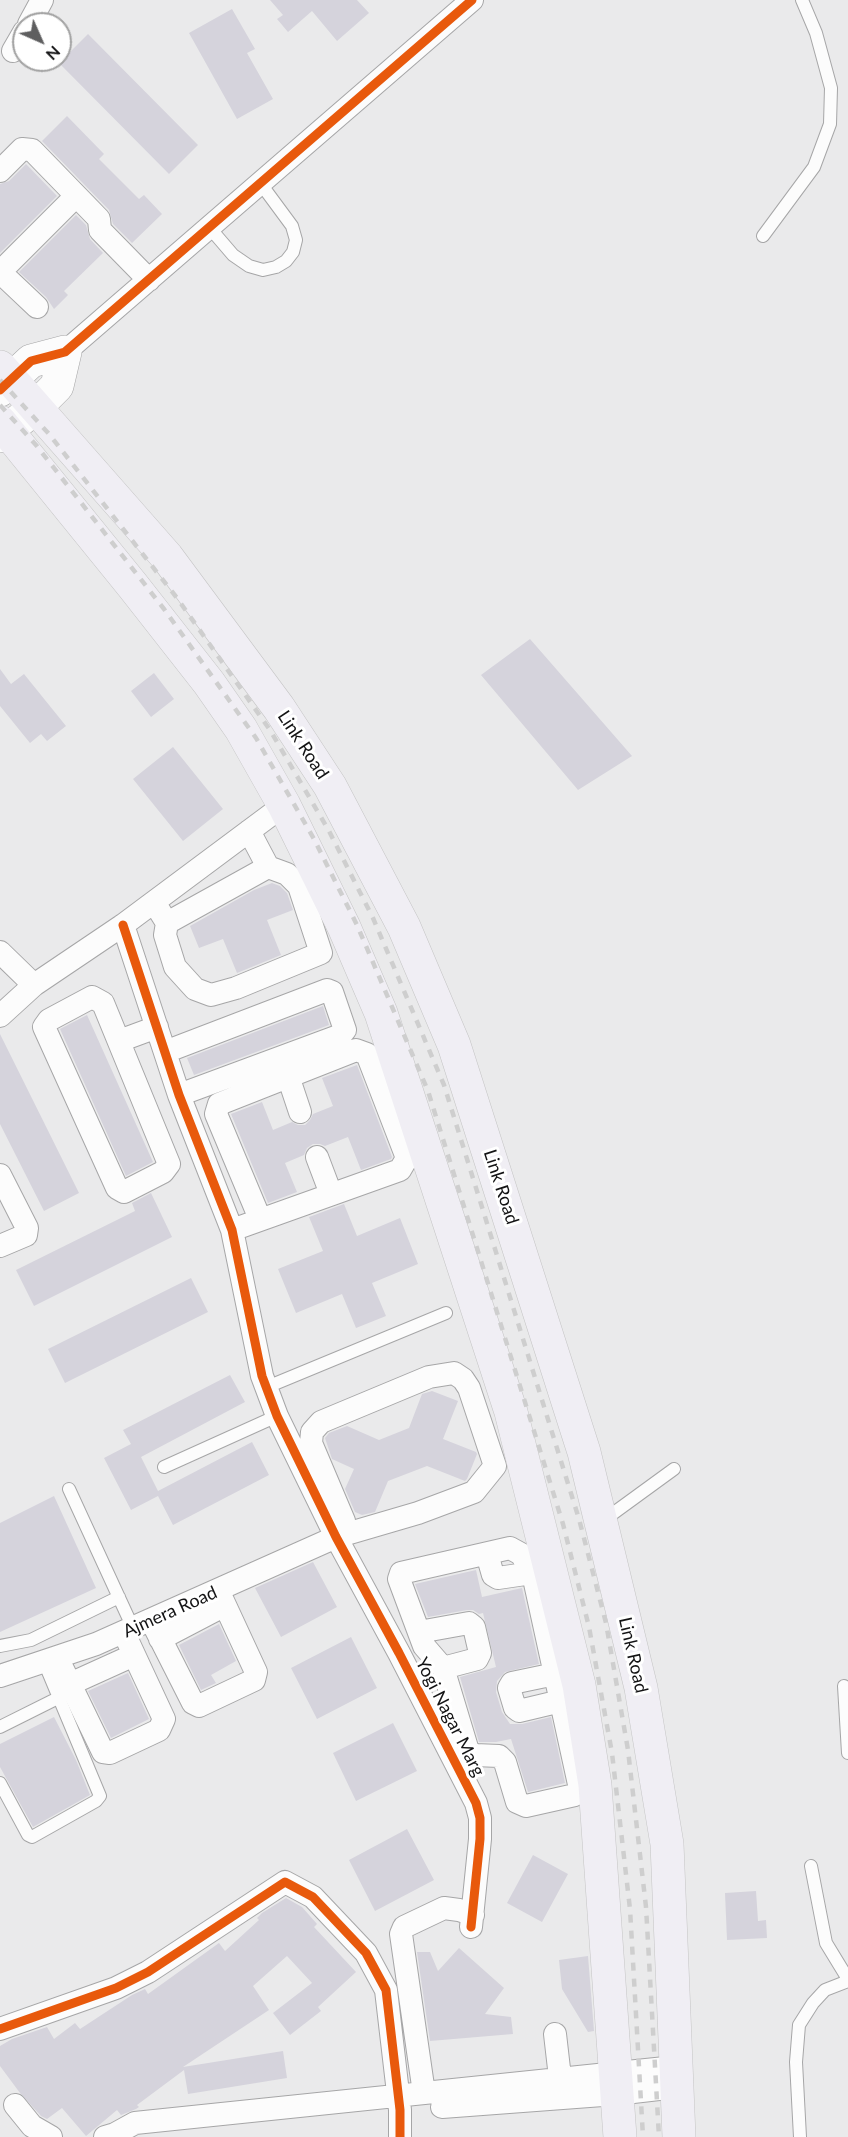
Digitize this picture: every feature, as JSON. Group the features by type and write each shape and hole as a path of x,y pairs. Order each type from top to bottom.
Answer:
{"main road":[{"name":"Link Road","path":"4,379 36,407 167,557 279,708 330,786 404,927 454,1045 584,1452 641,1688 667,1844 680,2137"},
{"path":"2,430 133,585 209,683 241,729 284,805 336,947 381,1013 484,1381 579,1685 593,1774 621,2137"}],"street":[{"path":"4,379 31,361 65,352 472,0"},
{"path":"0,171 22,149 32,150 99,219 100,230 149,280"},
{"path":"37,307 0,272 76,196"},
{"path":"2,430 36,407 57,386 65,352"},
{"path":"0,1016 34,985 123,925 284,805"},
{"path":"154,902 167,923 165,935 175,967 195,989 211,995 236,988 336,947 299,886 287,874 268,867 249,831"},
{"path":"167,923 268,867"},
{"path":"123,925 157,1027 171,1049 196,1136 232,1230 262,1376 277,1416 343,1535"},
{"path":"0,952 34,985"},
{"path":"155,1130 187,1099 341,1035 345,1030 332,992 327,990 171,1049"},
{"path":"92,997 103,1003 119,1041 169,1164 163,1172 124,1191 117,1188 44,1027 49,1020 92,997"},
{"path":"119,1041 157,1027"},
{"path":"232,1230 260,1220 331,1194 400,1170 407,1158 367,1054 356,1050 219,1104 216,1114 260,1220"},
{"path":"288,1076 300,1112"},
{"path":"196,1136 220,1124"},
{"path":"317,1157 331,1194"},
{"path":"0,1175 27,1228 26,1235 0,1246"},
{"path":"343,1535 311,1443 312,1432 321,1422 429,1377 454,1373 463,1379 484,1381"},
{"name":"Ajmera Road","path":"1,1674 142,1630 222,1597 343,1535 418,1513 474,1492 508,1461"},
{"name":"Yogi Nagar Marg","path":"343,1535 399,1653 476,1803 480,1818 472,1921 459,1910 444,1908 404,1927 401,1935 424,2093"},
{"path":"510,1548 521,1554 532,1573 580,1789 575,1794 525,1806 517,1802 505,1762 499,1756 475,1755 468,1751 443,1668 422,1639 399,1579 402,1574 510,1548"},
{"path":"142,1630 193,1703 199,1706 254,1680 256,1672 222,1597"},
{"path":"399,1653 422,1639 469,1623 474,1628 480,1653 477,1659 443,1668"},
{"path":"50,1659 64,1691 103,1752 110,1753 159,1730 164,1719 134,1655 142,1630"},
{"path":"64,1691 134,1655"},
{"path":"555,1674 512,1683 509,1688 515,1708 519,1711 561,1701"},
{"path":"0,2029 116,1988 148,1972 285,1882 313,1897 366,1953 386,1990 399,2103 400,2137"},
{"path":"555,2034 561,2089"},
{"path":"116,2136 135,2123 167,2132 270,2116 676,2077"},
{"path":"399,2103 424,2093 561,2089"},
{"path":"15,2105 32,2126 51,2137"}],"lane":[{"path":"763,236 814,167 830,124 831,88 816,33 802,0"},
{"path":"209,227 234,255 249,266 263,270 276,267 286,261 293,252 296,240 292,226 261,184"},
{"path":"267,1387 446,1313"},
{"path":"164,1467 277,1416"},
{"path":"600,1523 674,1469"},
{"path":"69,1489 119,1597 142,1630"},
{"path":"0,1646 31,1640 119,1597"},
{"path":"844,1686 848,1753"},
{"path":"0,1727 64,1691 100,1796 96,1802 32,1837 28,1834 0,1783"},
{"path":"800,2137 796,2062 799,2025 813,2003 825,1990 848,1980 826,1943 810,1866"}],"building":[{"path":"270,0 357,0 369,13 337,41 312,11 288,32 277,19 283,15"},
{"path":"232,9 255,49 247,53 273,99 237,119 189,33"},
{"path":"88,34 198,145 169,174 68,72 72,72 72,50"},
{"path":"67,116 104,154 99,159 139,199 144,195 162,214 132,243 113,224 109,210 42,141"},
{"path":"26,164 57,196 0,253 0,184 9,181"},
{"path":"76,215 86,225 90,239 103,253 64,291 68,295 54,309 46,297 19,272"},
{"path":"530,639 632,756 578,790 481,675"},
{"path":"0,669 11,684 24,674 66,726 47,741 41,734 30,743 0,706"},
{"path":"154,673 174,699 151,717 131,691"},
{"path":"173,747 223,809 183,841 133,779"},
{"path":"272,883 280,886 287,893 293,910 267,920 281,955 237,973 223,939 199,948 190,926 254,890"},
{"path":"323,1006 329,1025 194,1075 187,1058"},
{"path":"87,1015 153,1162 126,1176 60,1029"},
{"path":"0,1034 79,1193 44,1211 0,1124"},
{"path":"357,1065 391,1159 361,1170 348,1137 325,1146 313,1144 307,1148 304,1155 285,1163 297,1192 268,1203 231,1114 262,1102 273,1130 292,1122 305,1125 313,1114 333,1106 322,1078"},
{"path":"151,1193 172,1237 34,1306 16,1270 135,1211 132,1203"},
{"path":"344,1204 357,1236 400,1218 418,1264 372,1283 386,1316 356,1328 342,1294 296,1313 278,1269 323,1251 309,1217"},
{"path":"191,1278 208,1312 65,1383 48,1349"},
{"path":"230,1375 245,1402 141,1457 158,1491 252,1442 269,1475 173,1525 158,1496 131,1510 104,1458 131,1444 123,1430"},
{"path":"432,1391 458,1401 443,1439 476,1452 467,1479 465,1481 427,1466 388,1481 375,1512 362,1515 355,1512 345,1489 354,1469 332,1459 325,1438 329,1433 347,1426 379,1440 409,1428 422,1394"},
{"path":"54,1496 96,1588 0,1632 0,1523"},
{"path":"313,1562 337,1607 281,1637 255,1588"},
{"path":"476,1570 482,1597 522,1588 539,1664 505,1672 497,1681 496,1692 502,1712 510,1724 522,1724 551,1717 565,1783 528,1792 511,1739 479,1742 460,1677 496,1667 483,1613 467,1610 428,1617 415,1584"},
{"path":"219,1624 236,1661 211,1675 216,1683 201,1690 179,1645"},
{"path":"351,1637 377,1688 317,1719 291,1668"},
{"path":"128,1673 149,1719 111,1738 88,1691"},
{"path":"54,1717 76,1760 90,1795 33,1827 0,1767 0,1744"},
{"path":"393,1723 417,1771 356,1801 333,1753"},
{"path":"407,1829 434,1880 375,1911 349,1860"},
{"path":"533,1855 568,1874 542,1922 507,1903"},
{"path":"756,1891 758,1921 766,1920 767,1938 727,1940 725,1893"},
{"path":"286,1898 302,1907 317,1924 314,1927 356,1972 318,2007 321,2011 290,2035 273,2013 312,1983 287,1956 253,1986 269,2010 183,2067 283,2051 287,2078 188,2094 184,2070 137,2105 139,2107 121,2115 117,2110 86,2136 62,2108 47,2119 41,2116 0,2066 0,2046 12,2039 47,2027 54,2039 75,2023 80,2029 132,1995 145,1989 148,1994 219,1943 225,1951 259,1920 257,1918 262,1913"},
{"path":"459,1948 504,1988 485,2014 511,2017 513,2034 430,2041 417,1952 430,1952 438,1971"},
{"path":"588,1956 594,2031 588,2032 562,1989 559,1960"}],"railway":[{"path":"0,380 49,434 177,598 270,730 329,831 373,918 444,1085 579,1519 606,1623 628,1750 646,1907 659,2137"},
{"path":"0,405 36,445 164,609 256,738 314,839 357,925 428,1091 563,1524 589,1627 612,1753 630,1909 643,2137"}],"cycle path":[{"path":"0,390 31,361 65,352 472,0"},
{"path":"123,925 179,1095 232,1230 262,1376 277,1416 336,1537 476,1803 480,1818 480,1839 471,1927"},
{"path":"0,2029 116,1988 148,1972 285,1882 313,1897 366,1953 386,1990 400,2110 400,2137"}]}
